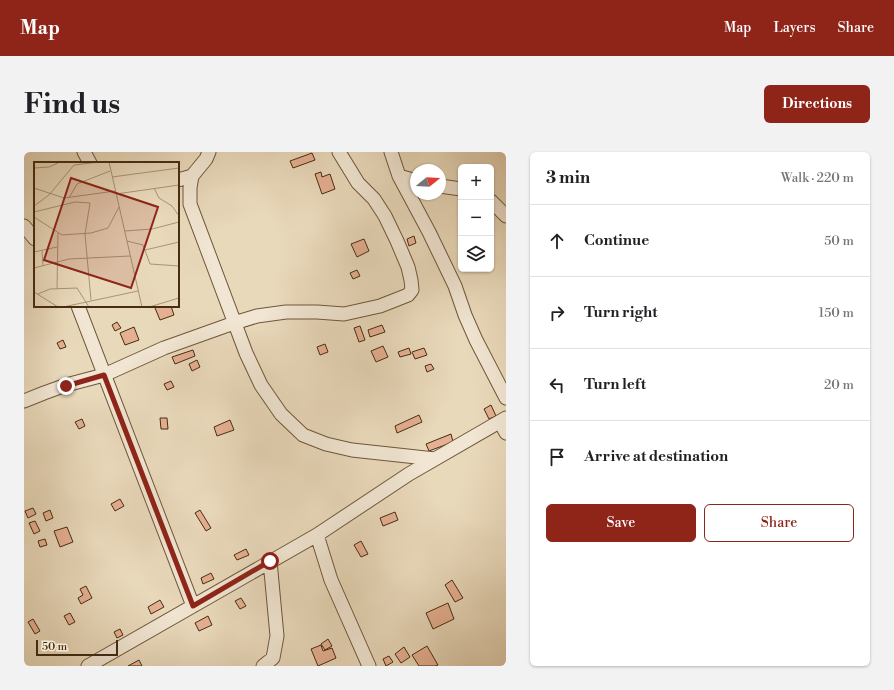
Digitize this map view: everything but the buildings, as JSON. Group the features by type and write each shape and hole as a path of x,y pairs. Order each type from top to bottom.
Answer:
{"street":[{"path":"84,152 89,162"},
{"path":"209,152 206,159 192,176 190,204 246,353 261,384 281,414 303,435 326,444 352,450 435,459"},
{"path":"24,402 44,393 104,375 164,348 257,316 286,312 344,314 380,306 408,295 412,290 408,267 385,216 374,199 358,183 339,152"},
{"path":"391,152 399,176 429,232 455,286 474,334 506,398"},
{"path":"179,180 192,176"},
{"path":"399,176 410,179"},
{"path":"446,187 458,189"},
{"path":"494,204 506,216"},
{"path":"34,222 24,225 34,238"},
{"path":"78,307 193,606"},
{"path":"88,666 316,535 409,474 504,424"},
{"path":"316,535 331,580 370,666"},
{"path":"263,666 273,658 277,636 270,561"}],"route":[{"path":"66,386 104,375 193,606 270,561"}]}
